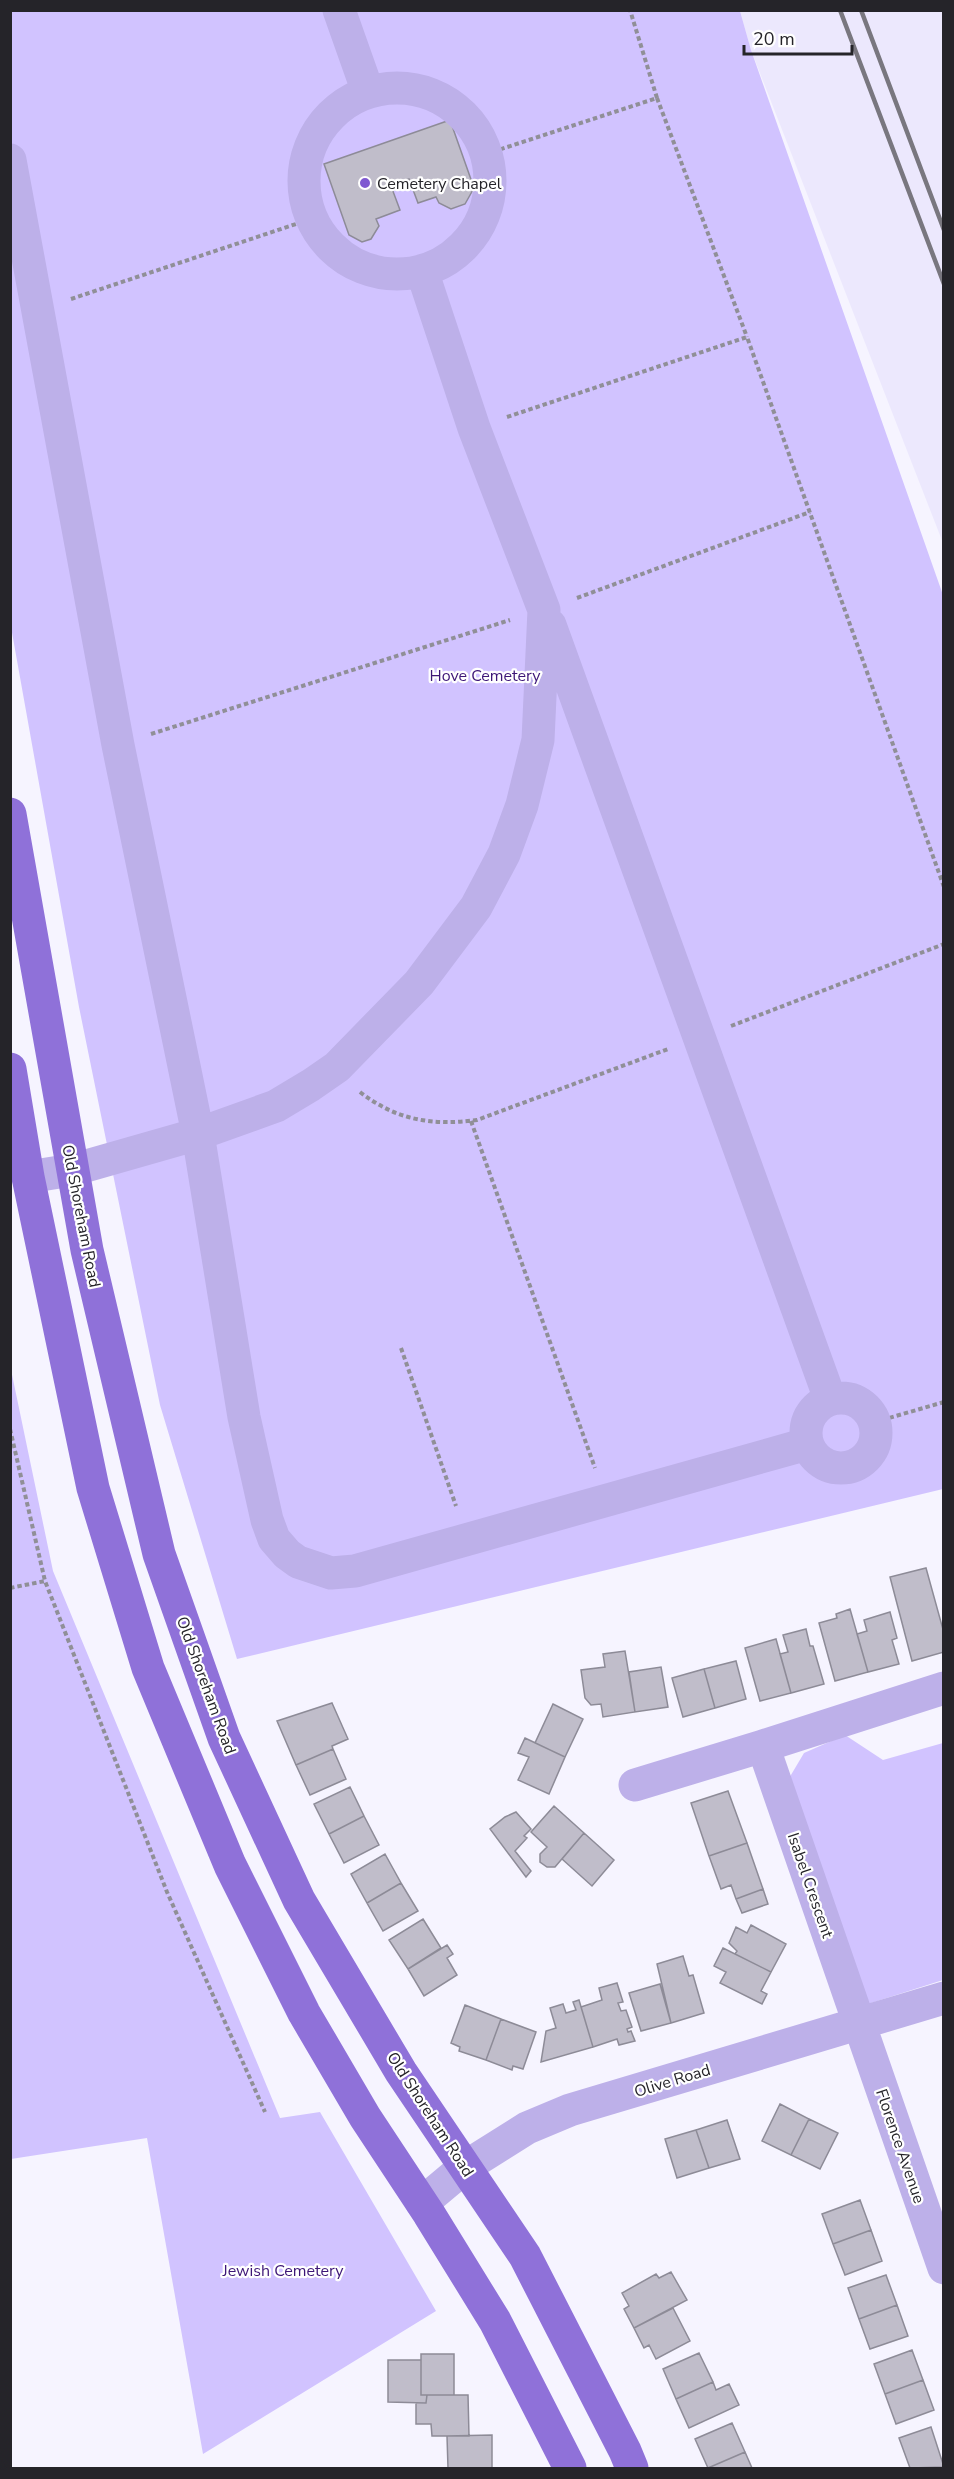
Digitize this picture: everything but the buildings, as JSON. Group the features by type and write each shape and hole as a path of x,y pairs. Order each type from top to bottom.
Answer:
{"main road":[{"name":"Old Shoreham Road","path":"10,814 87,1250 159,1554 224,1738 299,1900 401,2072 525,2256 625,2451 632,2469"},
{"path":"10,1069 28,1177 93,1488 148,1668 230,1865 304,2013 365,2117 422,2203 495,2321 570,2469"}],"street":[{"path":"339,10 368,92"},
{"path":"398,87 426,92 453,106 473,127 486,154 490,183 485,212 471,239 449,259 423,271 396,275 370,271 345,260 325,242 311,219 304,189 306,157 318,129 340,106 368,92 398,87"},
{"path":"10,160 118,744 198,1134 244,1418 267,1521 274,1539 298,1563 331,1573 355,1571 807,1444"},
{"path":"423,271 474,428 544,610 830,1399"},
{"path":"28,1177 72,1170 198,1134 276,1106 337,1067 419,983 476,907 504,854 525,795 538,740 544,610"},
{"path":"830,1399 852,1399 870,1412 875,1422 877,1433 870,1454 852,1467 830,1467 820,1462 807,1444 807,1422 812,1412 830,1399"},
{"path":"635,1785 944,1688"},
{"name":"Isabel Crescent","path":"764,1746 860,2024"},
{"name":"Olive Road","path":"422,2203 465,2167 527,2128 570,2110 944,1998"},
{"name":"Florence Avenue","path":"860,2024 944,2268"}],"path":[{"path":"630,10 657,98 747,337 944,887"},
{"path":"486,154 657,98"},
{"path":"39,309 311,219"},
{"path":"474,428 747,337"},
{"path":"118,744 544,610 810,512"},
{"path":"337,1067 356,1089 374,1103 398,1114 423,1121 451,1124 471,1121 699,1038 944,944"},
{"path":"471,1121 607,1500"},
{"path":"401,1348 467,1540"},
{"path":"875,1422 944,1402"},
{"path":"10,1429 45,1581 167,1892 265,2112"},
{"path":"10,1588 45,1581"}],"shaded area":[{"path":"740,11 943,11 943,543 751,50"}],"green space":[{"name":"Hove Cemetery","path":"10,11 740,11 751,50 943,595 943,1489 237,1659 160,1405 79,1007 11,627"},
{"name":"Jewish Cemetery","path":"10,1365 53,1571 280,2118 320,2112 436,2311 203,2454 147,2138 11,2159"},
{"path":"845,1735 883,1760 943,1743 943,1980 868,2004 788,1780 804,1753"}],"railway":[{"path":"840,10 944,284"},
{"path":"861,10 944,230"}],"place":[{"name":"Cemetery Chapel","path":"365,183"}]}
